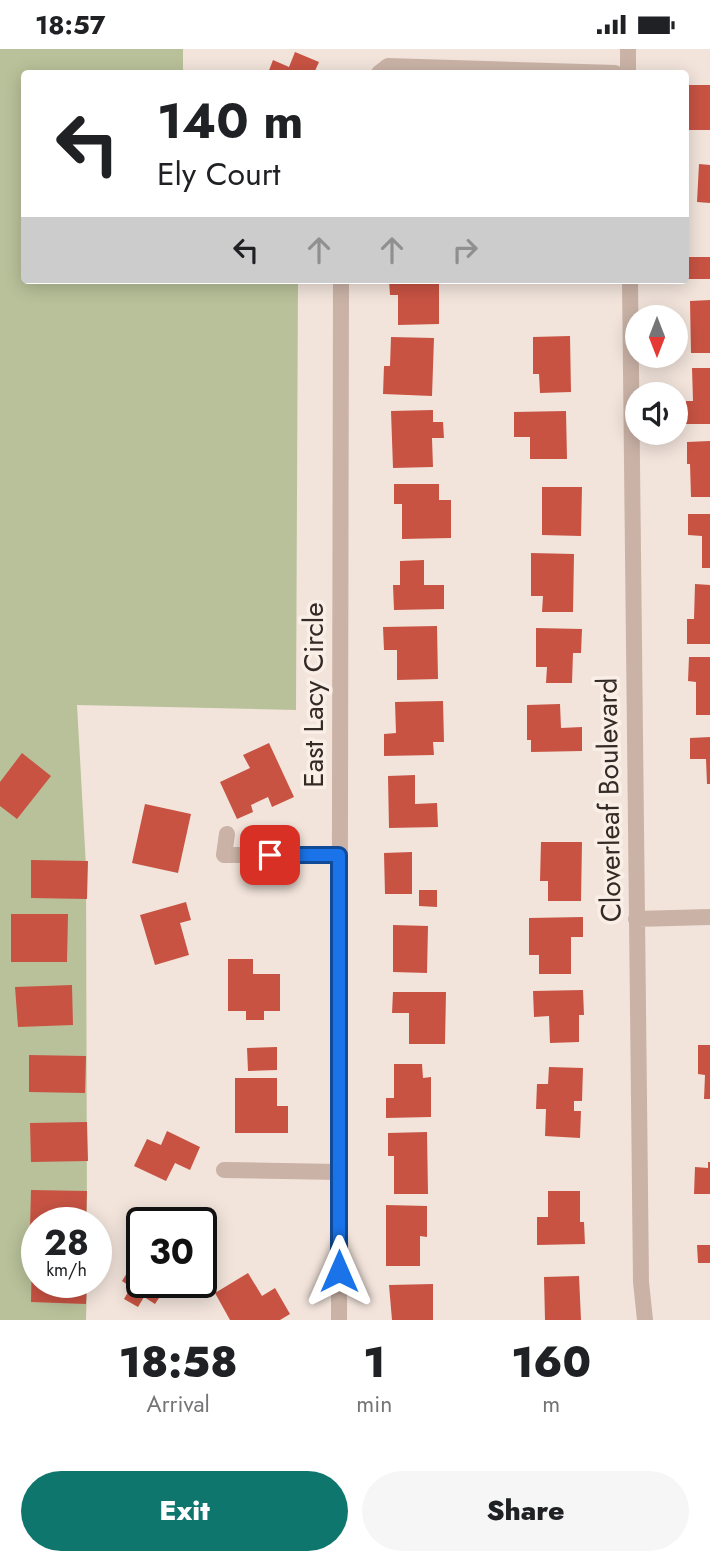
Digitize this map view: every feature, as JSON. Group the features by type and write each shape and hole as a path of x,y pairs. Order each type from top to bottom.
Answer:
{"street":[{"path":"628,49 628,70"},
{"path":"383,70 388,66 518,70"},
{"name":"East Lacy Circle","path":"339,1320 341,284"},
{"name":"Cloverleaf Boulevard","path":"630,284 641,1282 645,1320"},
{"path":"227,834 224,855 339,855"},
{"path":"636,919 710,917"},
{"path":"224,1170 339,1172"}],"green space":[{"path":"0,49 183,49 183,70 21,70 21,284 298,284 296,710 77,705 86,866 87,1207 21,1207 21,1298 87,1298 86,1320 0,1320"}],"building":[{"path":"295,52 319,62 315,70 269,70 273,60 289,67"},
{"path":"689,85 710,85 710,130 689,130"},
{"path":"699,164 710,165 710,203 697,202"},
{"path":"689,257 710,257 710,279 689,279"},
{"path":"389,284 439,284 439,324 398,325 398,295 390,295"},
{"path":"710,300 710,353 691,353 690,301"},
{"path":"570,336 571,392 540,393 539,374 533,374 533,337"},
{"path":"391,337 434,338 432,396 383,394 384,366 390,366"},
{"path":"692,368 710,368 710,424 688,424 688,401 693,401"},
{"path":"433,410 433,422 443,422 444,438 432,438 433,467 393,468 391,411"},
{"path":"566,411 567,459 530,459 530,437 514,437 514,412"},
{"path":"710,441 710,497 691,497 690,464 687,464 688,442"},
{"path":"394,484 439,484 439,500 451,500 451,538 402,539 402,504 394,504"},
{"path":"542,487 582,487 581,536 542,535"},
{"path":"688,514 710,514 710,568 702,568 702,536 688,535"},
{"path":"531,553 574,554 573,612 542,612 543,596 531,596"},
{"path":"424,560 424,585 444,585 444,609 394,610 393,585 400,585 400,561"},
{"path":"695,584 710,585 710,644 687,644 687,619 694,619"},
{"path":"437,626 438,679 397,680 397,650 384,650 383,627"},
{"path":"536,628 582,629 581,653 573,653 572,683 546,683 547,667 536,667"},
{"path":"689,657 710,657 710,715 696,715 696,682 688,681"},
{"path":"443,701 444,742 433,742 434,755 384,756 384,734 396,733 395,702"},
{"path":"560,704 561,728 582,727 582,751 531,752 531,740 527,740 527,705"},
{"path":"710,737 710,784 707,784 706,759 690,759 690,738"},
{"path":"269,743 294,797 272,807 268,797 251,805 253,812 237,819 220,782 250,768 243,755"},
{"path":"22,753 51,776 17,819 0,806 0,782"},
{"path":"415,775 415,804 437,803 438,827 389,828 388,776"},
{"path":"145,804 191,814 178,873 132,863"},
{"path":"541,842 582,842 581,901 548,901 548,881 540,881"},
{"path":"412,852 412,894 385,894 384,853"},
{"path":"31,860 88,861 87,899 31,898"},
{"path":"419,890 437,890 437,907 419,906"},
{"path":"186,902 191,920 180,923 189,955 155,965 140,915"},
{"path":"11,914 68,914 67,962 11,962"},
{"path":"583,917 583,937 571,937 571,974 539,974 539,955 529,955 529,918"},
{"path":"393,925 428,926 427,973 393,972"},
{"path":"228,959 253,959 253,974 280,974 280,1011 264,1011 264,1020 246,1020 246,1011 228,1011"},
{"path":"72,985 73,1025 18,1027 15,987"},
{"path":"583,990 584,1015 579,1015 579,1042 550,1043 549,1016 534,1017 533,991"},
{"path":"393,992 446,992 445,1044 409,1044 409,1013 392,1013"},
{"path":"698,1045 710,1045 710,1099 704,1099 705,1075 698,1074"},
{"path":"277,1047 277,1070 248,1071 247,1048"},
{"path":"29,1055 86,1056 85,1093 29,1092"},
{"path":"394,1064 422,1064 423,1078 431,1077 431,1117 386,1118 386,1098 394,1098"},
{"path":"549,1067 583,1068 582,1101 574,1101 574,1111 581,1111 580,1138 545,1136 546,1109 536,1109 537,1084 548,1084"},
{"path":"235,1078 277,1078 277,1106 288,1106 288,1133 235,1133"},
{"path":"87,1122 88,1161 31,1162 30,1123"},
{"path":"167,1131 200,1147 190,1170 175,1163 166,1181 134,1166 147,1139 161,1145"},
{"path":"427,1132 428,1194 394,1194 394,1156 388,1156 388,1133"},
{"path":"708,1162 710,1194 694,1194 695,1167 708,1168"},
{"path":"31,1190 87,1191 86,1207 31,1207"},
{"path":"548,1191 580,1191 580,1222 584,1222 585,1244 537,1245 537,1217 548,1217"},
{"path":"386,1205 427,1206 427,1237 420,1236 420,1266 386,1266"},
{"path":"697,1245 710,1245 710,1263 698,1263"},
{"path":"248,1273 262,1296 275,1288 290,1314 280,1320 230,1320 217,1292"},
{"path":"579,1276 581,1320 545,1320 544,1277"},
{"path":"433,1284 433,1320 392,1320 389,1285"},
{"path":"126,1296 126,1298 143,1298 138,1307 124,1299"},
{"path":"31,1298 86,1298 86,1304 31,1302"},
{"path":"146,1298 159,1298 155,1304"}],"route":[{"path":"270,855 339,855 339,1271"}]}
